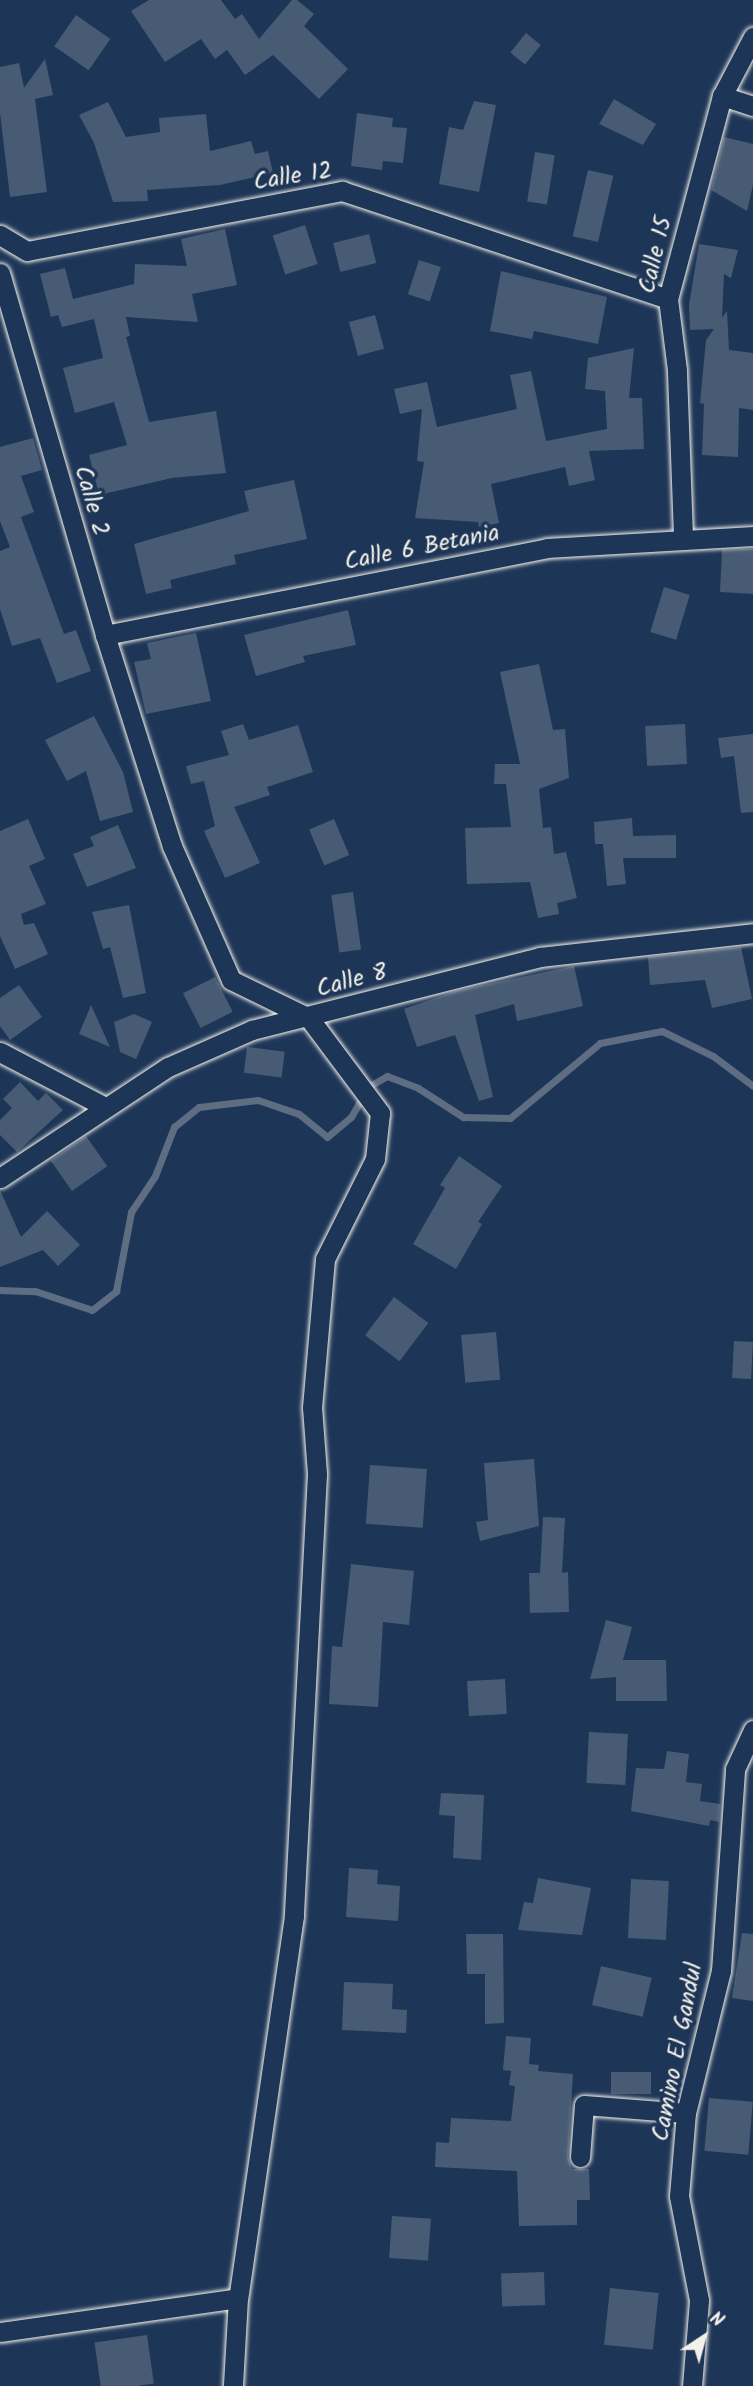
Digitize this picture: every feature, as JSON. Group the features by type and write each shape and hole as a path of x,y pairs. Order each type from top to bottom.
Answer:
{"street":[{"name":"Calle 15","path":"683,537 677,370 668,299 722,96 753,37"},
{"path":"722,96 753,106"},
{"name":"Calle 12","path":"0,235 27,251 342,191 668,299"},
{"name":"Calle 2","path":"0,273 105,635 172,846 231,980 309,1018"},
{"name":"Calle 6 Betania","path":"105,635 547,548 683,537 753,536"},
{"name":"Calle 8","path":"0,1178 105,1107 206,1047 252,1030 309,1018 540,957 753,933"},
{"path":"233,2386 238,2298 295,1916 317,1475 312,1407 325,1259 376,1159 380,1113 309,1018"},
{"path":"0,1052 105,1107"},
{"name":"Camino El Gandul","path":"692,2386 699,2300 679,2196 685,2113 721,1970 734,1769 753,1730"},
{"path":"580,2157 584,2105 685,2113"},
{"path":"0,2332 238,2298"}],"building":[{"path":"149,0 221,0 235,19 242,14 259,39 292,0 297,0 314,14 304,26 348,69 319,99 273,55 245,75 227,50 215,59 201,39 165,62 131,11"},
{"path":"76,15 110,39 89,70 54,46"},
{"path":"526,33 541,45 525,64 510,52"},
{"path":"45,59 53,95 35,99 47,192 10,197 0,113 0,67 19,63 24,88"},
{"path":"614,99 656,124 643,145 599,124"},
{"path":"474,101 496,105 479,192 439,184 449,127 463,130"},
{"path":"108,102 126,137 160,132 159,118 206,114 210,151 251,141 255,154 268,151 273,173 220,185 147,190 148,201 113,202 94,143 79,115"},
{"path":"357,113 393,118 392,127 407,128 403,163 383,161 382,170 351,166"},
{"path":"724,137 753,144 753,185 747,211 711,190"},
{"path":"535,152 555,155 547,205 527,201"},
{"path":"588,170 613,176 598,242 573,236"},
{"path":"305,225 318,264 285,274 273,236"},
{"path":"225,229 237,285 192,294 198,322 126,317 130,336 126,337 149,422 216,411 226,473 172,478 99,495 89,455 127,445 114,402 75,413 63,368 103,358 94,319 62,327 58,315 51,317 40,274 65,268 73,299 134,284 135,264 187,266 181,239"},
{"path":"369,234 376,263 340,272 333,243"},
{"path":"699,244 738,250 731,278 724,274 722,318 727,311 729,350 753,353 753,410 739,408 738,457 702,455 704,404 700,403 706,340 714,329 690,330 689,305"},
{"path":"419,260 441,267 430,301 408,294"},
{"path":"501,271 607,297 598,344 534,331 532,339 490,331"},
{"path":"375,315 384,349 358,356 349,322"},
{"path":"634,348 629,398 642,398 644,449 589,451 595,480 569,486 565,467 491,484 499,523 479,527 478,522 415,518 424,462 417,461 422,409 400,414 394,389 427,382 437,427 517,409 510,375 531,371 546,441 607,429 605,391 585,389 588,358"},
{"path":"33,438 42,470 21,476 34,512 21,517 64,634 76,630 91,671 57,683 40,638 12,646 0,609 0,551 10,547 0,521 0,447"},
{"path":"294,480 307,539 234,555 236,564 170,580 172,588 146,594 134,544 249,511 244,491"},
{"path":"753,549 753,594 720,592 722,550"},
{"path":"664,587 690,595 676,640 650,632"},
{"path":"348,610 356,645 303,656 305,662 256,676 244,635"},
{"path":"196,633 211,701 146,714 134,662 151,659 147,643"},
{"path":"539,664 553,730 565,729 569,778 539,789 543,828 551,827 554,854 566,852 577,898 557,903 559,914 538,918 530,882 467,884 465,828 511,827 506,784 494,784 495,764 520,764 500,672"},
{"path":"94,716 123,772 133,812 100,821 86,771 67,781 45,740"},
{"path":"243,724 249,740 298,725 313,772 267,787 270,795 234,807 260,863 225,878 204,831 215,826 204,781 191,784 186,766 229,755 221,731"},
{"path":"685,724 687,764 647,766 645,726"},
{"path":"753,734 753,812 741,813 734,756 721,758 718,738"},
{"path":"632,818 633,836 676,835 676,858 623,858 626,884 607,886 603,844 595,844 594,822"},
{"path":"28,819 45,859 29,866 46,904 21,914 24,925 34,923 48,954 15,969 0,936 0,831"},
{"path":"334,819 349,855 324,865 309,830"},
{"path":"118,825 136,868 87,887 73,854 94,846 90,837"},
{"path":"353,892 361,949 339,952 331,895"},
{"path":"129,905 146,993 123,998 110,947 103,949 92,912"},
{"path":"741,947 752,999 712,1008 705,980 650,985 648,957"},
{"path":"574,966 583,1006 517,1021 514,1004 475,1015 493,1097 479,1101 455,1035 417,1047 404,1009 456,991"},
{"path":"215,977 233,1012 201,1028 183,993"},
{"path":"19,985 42,1017 10,1040 0,1026 0,998"},
{"path":"91,1005 110,1047 79,1034"},
{"path":"134,1014 152,1022 136,1059 120,1052 114,1022"},
{"path":"247,1047 285,1052 282,1077 244,1073"},
{"path":"20,1082 38,1101 46,1093 63,1110 17,1152 0,1135 0,1120 12,1108 3,1099"},
{"path":"86,1136 107,1166 72,1191 51,1161"},
{"path":"459,1156 502,1186 478,1222 482,1224 456,1269 413,1244 445,1188 440,1185"},
{"path":"0,1190 21,1237 47,1211 80,1245 58,1266 43,1250 0,1267"},
{"path":"394,1297 428,1323 399,1361 365,1335"},
{"path":"496,1332 500,1380 465,1383 461,1335"},
{"path":"734,1341 753,1342 751,1379 732,1378"},
{"path":"534,1459 539,1526 480,1541 476,1522 488,1520 484,1463"},
{"path":"370,1465 427,1469 423,1528 366,1524"},
{"path":"543,1517 565,1518 562,1573 568,1572 569,1612 530,1613 529,1573 540,1573"},
{"path":"351,1564 414,1571 409,1625 383,1622 378,1707 329,1704 332,1646 342,1647"},
{"path":"606,1620 632,1627 623,1660 666,1660 667,1701 616,1701 616,1677 590,1679"},
{"path":"505,1679 507,1714 469,1716 467,1681"},
{"path":"589,1732 628,1734 625,1785 586,1783"},
{"path":"667,1751 689,1754 686,1782 702,1784 700,1801 720,1804 719,1822 710,1820 709,1826 631,1811 636,1768 664,1769"},
{"path":"441,1793 484,1795 481,1860 453,1858 455,1816 439,1815"},
{"path":"349,1868 378,1870 377,1884 400,1886 398,1921 346,1917"},
{"path":"538,1878 591,1888 582,1935 518,1930 524,1902 533,1903"},
{"path":"631,1879 669,1881 666,1940 628,1938"},
{"path":"742,1933 753,1934 753,2001 732,1998"},
{"path":"466,1934 503,1934 504,2023 485,2024 485,1974 467,1974"},
{"path":"601,1966 652,1978 643,2017 592,2005"},
{"path":"344,1982 393,1984 392,2009 407,2010 406,2033 342,2030"},
{"path":"506,2036 531,2038 529,2064 539,2065 538,2071 573,2074 568,2157 572,2169 589,2169 590,2200 577,2200 577,2225 519,2226 517,2171 435,2167 436,2142 449,2143 451,2118 511,2121 515,2086 509,2085 511,2071 503,2070"},
{"path":"611,2072 651,2072 651,2094 611,2094"},
{"path":"709,2098 753,2102 748,2155 704,2151"},
{"path":"392,2216 431,2219 428,2261 389,2258"},
{"path":"544,2272 545,2305 502,2306 501,2274"},
{"path":"610,2288 659,2293 653,2350 604,2345"},
{"path":"147,2335 154,2384 101,2386 95,2342"}],"waterway":[{"path":"0,1290 35,1291 92,1310 116,1291 131,1212 155,1176 174,1127 199,1107 258,1100 299,1114 327,1137 351,1117 368,1087 387,1076 418,1088 463,1117 510,1118 600,1043 662,1031 713,1056 753,1086"}]}
